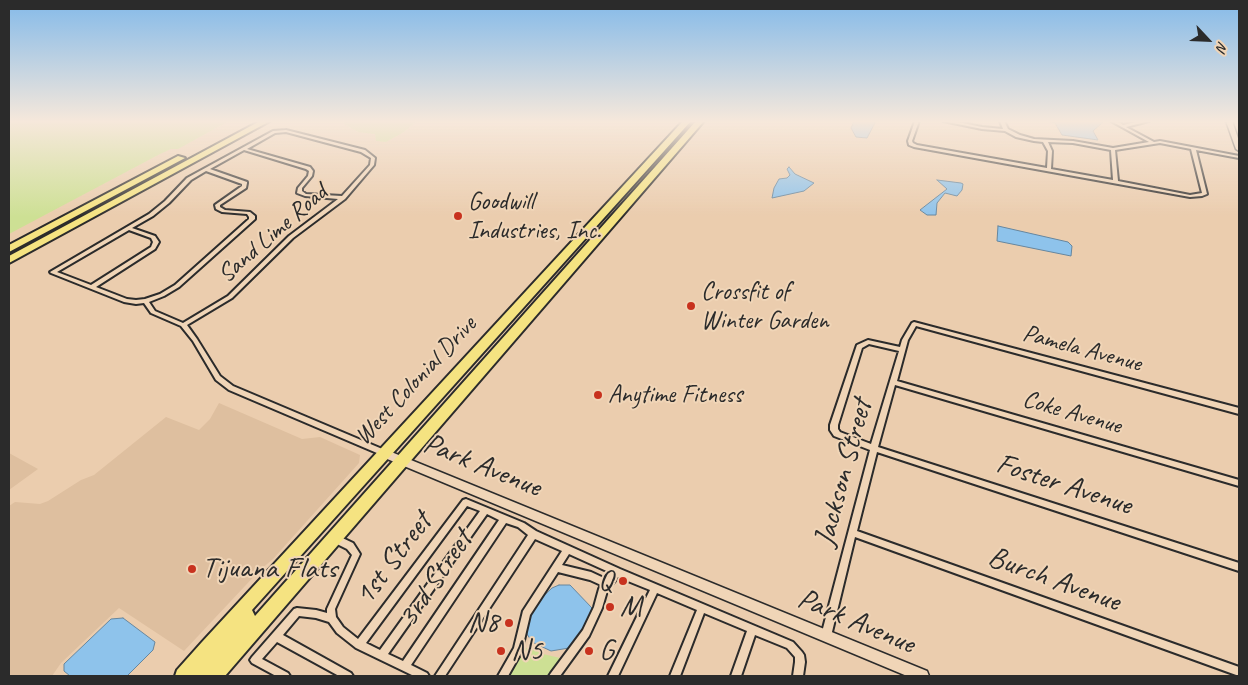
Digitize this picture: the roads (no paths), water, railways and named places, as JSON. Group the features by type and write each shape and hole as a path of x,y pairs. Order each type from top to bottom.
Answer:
{"highway":[{"path":"9,249 191,153"},
{"path":"9,260 207,153"},
{"name":"West Colonial Drive","path":"183,676 384,452 659,153"},
{"name":"West Colonial Drive","path":"220,674 334,538 672,153"},
{"path":"604,231 601,224 609,207"},
{"path":"587,251 595,234 592,226"},
{"path":"490,360 488,350 498,329"},
{"path":"220,674 221,649 264,595 271,580"},
{"path":"202,676 208,663 208,648"}],"street":[{"path":"207,170 245,184 239,191 217,205 218,208 224,210 248,213 252,216 252,219 177,286 162,295 146,301 136,302 126,300 53,272 130,229 168,202 189,179 237,153"},
{"path":"257,153 308,168 311,171 310,176 299,192 306,195 343,198"},
{"name":"Sand Lime Road","path":"183,325 230,297 284,243 343,198 372,165 373,158 366,153"},
{"path":"953,153 1190,196 1202,196 1205,194 1194,153"},
{"path":"1049,171 1050,153"},
{"path":"1113,153 1116,182"},
{"path":"1210,153 1239,158"},
{"path":"92,287 153,248 156,242 153,237 130,229"},
{"name":"Park Avenue","path":"146,301 153,312 183,325 195,340 218,378 231,388 922,676"},
{"name":"Jackson Street","path":"826,636 874,448 902,350 910,329 914,324"},
{"name":"Pamela Avenue","path":"914,324 1239,411"},
{"name":"Foster Avenue","path":"902,350 868,342 859,347 834,430 844,437 874,448 1239,567"},
{"name":"Coke Avenue","path":"893,382 1239,482"},
{"name":"1st Street","path":"359,645 466,502 485,510"},
{"path":"382,655 485,510 521,525 533,534 567,550 790,645 799,655 798,676"},
{"name":"3rd Street","path":"405,666 505,518"},
{"name":"Burch Avenue","path":"853,533 1239,672"},
{"path":"440,676 533,534"},
{"path":"334,538 350,546 356,554 332,609 332,619 340,630 359,645 424,676"},
{"path":"503,676 518,650 526,614 567,550"},
{"path":"556,568 591,576 607,584"},
{"path":"554,676 590,626 607,584 617,572"},
{"path":"613,676 655,588"},
{"path":"675,676 702,608"},
{"path":"285,676 256,660 298,612 316,614 332,619"},
{"path":"736,676 752,629"},
{"path":"276,636 348,676"}],"water":[{"path":"789,167 795,174 814,183 804,191 772,198 774,188 779,179 787,178 790,175 787,169"},
{"path":"937,180 961,183 963,184 962,190 957,196 945,193 937,203 936,215 927,215 920,210 947,189"},
{"path":"998,226 1068,242 1072,246 1071,256 997,241"},
{"path":"559,585 570,585 592,610 584,630 569,648 551,651 532,642 527,634 527,623 535,604 552,588"},
{"path":"123,618 155,642 153,650 127,676 70,676 64,671 64,664 111,619"}],"place":[{"name":"Goodwill Industries, Inc.","path":"458,216"},
{"name":"Crossfit of Winter Garden","path":"691,306"},
{"name":"Anytime Fitness","path":"598,395"},
{"name":"Tijuana Flats","path":"192,569"},
{"name":"Q","path":"623,581"},
{"name":"M","path":"610,607"},
{"name":"N8","path":"509,623"},
{"name":"N5","path":"501,651"},
{"name":"G","path":"589,651"}]}
